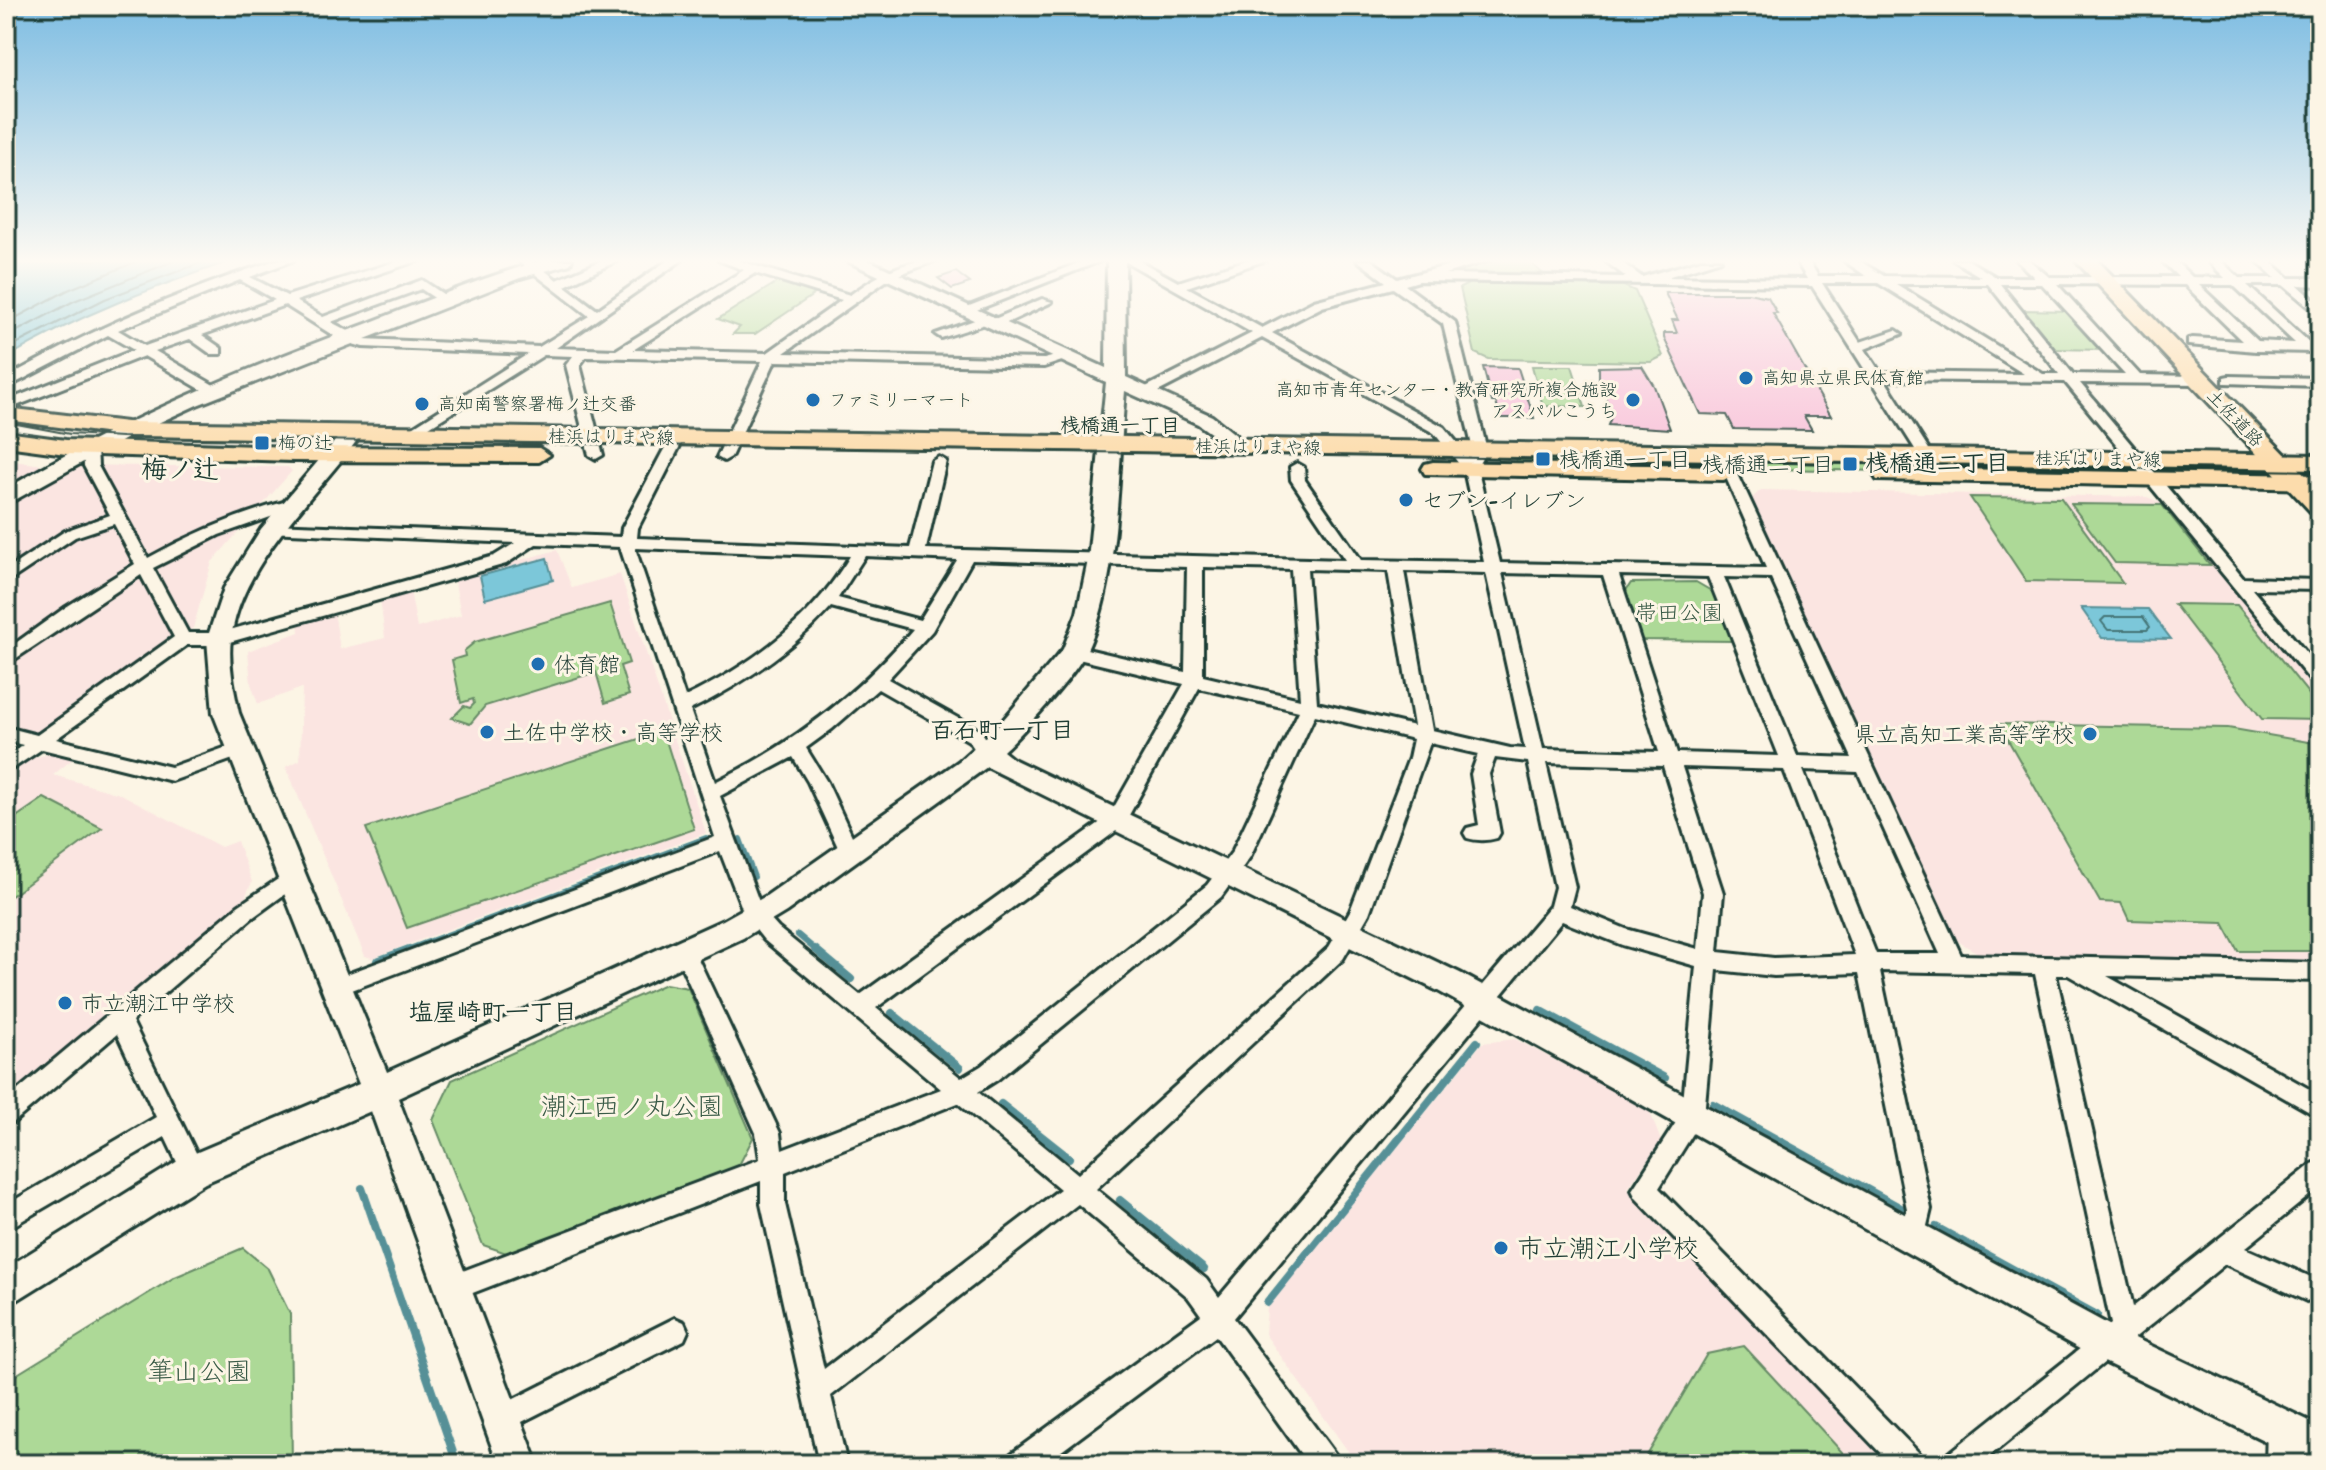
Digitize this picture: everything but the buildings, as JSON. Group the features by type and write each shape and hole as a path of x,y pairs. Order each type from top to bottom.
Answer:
{"highway":[{"name":"土佐道路","path":"2157,329 2199,380 2278,462 2313,472"},
{"name":"土佐道路","path":"2180,329 2313,472 2320,506"}],"main road":[{"name":"桂浜はりまや線","path":"6,414 127,429 344,443 413,433 594,446"},
{"name":"桂浜はりまや線","path":"6,439 90,447 344,443 1109,454 1297,467 1469,456 1731,473 2138,459 2278,462"},
{"name":"桂浜はりまや線","path":"728,448 939,461 1227,447 1469,456 1933,466 2154,480 2313,472"}],"street":[{"path":"6,384 58,354 116,329"},
{"path":"6,406 207,329"},
{"path":"332,329 363,343 537,352 1044,363 1067,357"},
{"path":"6,498 90,447 127,429 371,329"},
{"path":"413,433 576,329"},
{"path":"619,354 659,329"},
{"path":"728,448 770,357 810,329"},
{"path":"941,334 963,329"},
{"path":"1005,329 1205,420 1226,435 1227,447"},
{"path":"6,1289 193,1171 378,1092 685,952 755,916 968,768 1007,733 1074,652 1089,613 1099,560 1116,378 1116,329"},
{"path":"1255,329 1439,430 1469,456"},
{"path":"1147,392 1268,329"},
{"path":"1022,1464 1220,1315 1559,910 1565,887 1469,456 1450,329"},
{"path":"1845,329 1933,466"},
{"path":"1960,329 2040,378"},
{"path":"2029,329 2320,681"},
{"path":"2090,329 2136,379"},
{"path":"2237,329 2256,347"},
{"path":"2291,329 2314,348"},
{"path":"110,331 214,391"},
{"path":"192,334 216,351"},
{"path":"1857,347 1896,334"},
{"path":"2193,342 2314,348"},
{"path":"582,353 573,365 594,446"},
{"path":"1875,376 2199,380"},
{"path":"2229,380 2320,382"},
{"path":"344,443 272,529 236,588 219,639 221,685 226,713 392,1121 518,1464"},
{"path":"90,447 91,466 183,639"},
{"path":"673,447 630,528 627,552 726,841 755,916 771,934 958,1092 1197,1288 1220,1315 1325,1464"},
{"path":"917,553 939,461"},
{"path":"1297,467 1298,480 1351,553 1355,565"},
{"path":"1731,473 1955,964"},
{"path":"6,659 63,615 144,565 244,520 291,505"},
{"path":"6,578 70,534 120,517"},
{"path":"272,529 1099,560 1777,573"},
{"path":"6,766 183,639 219,639 500,560 534,538"},
{"path":"681,707 746,672 781,645 827,601 850,572 860,551"},
{"path":"710,792 748,775 846,710 926,627 949,592 967,555"},
{"path":"860,1009 886,986 1116,821 1194,681 1195,562"},
{"path":"452,1288 773,1167 958,1092 989,1073 1214,891 1240,857 1309,708 1299,564"},
{"path":"815,1392 1079,1189 1336,953 1359,914 1418,758 1423,734 1422,712 1395,565"},
{"path":"1610,571 1713,893 1693,1116 1644,1190 1910,1464"},
{"path":"1714,573 1863,942 1919,1209 1913,1238"},
{"path":"2239,583 2320,585"},
{"path":"827,601 926,627"},
{"path":"1074,652 1489,750 1537,758 1865,765"},
{"path":"877,681 975,736 986,752 1004,766 1482,1000 1913,1238 2116,1337 2320,1447"},
{"path":"6,734 172,774 241,749"},
{"path":"794,746 804,756 836,830 849,851"},
{"path":"1474,833 1490,833 1480,774 1489,750"},
{"path":"336,987 726,841"},
{"path":"6,1114 245,912 293,877"},
{"path":"1559,910 1591,926 1736,964 1955,964 2320,972"},
{"path":"685,952 768,1133 773,1167 773,1204 833,1464"},
{"path":"2044,966 2116,1337"},
{"path":"2071,967 2320,1107"},
{"path":"120,1018 193,1171"},
{"path":"6,1218 170,1121"},
{"path":"1958,1464 2320,1172"},
{"path":"2223,1251 2320,1294"},
{"path":"501,1419 675,1331"},
{"path":"2280,1428 2280,1464"}],"shaded area":[{"path":"6,460 43,465 288,467 292,471 212,562 193,628 22,749 6,745"},
{"name":"県立高知工業高等学校","path":"1761,490 2147,497 2164,504 2320,695 2320,963 1983,956 1954,939 1751,499"},
{"name":"土佐中学校・高等学校","path":"557,550 572,588 620,574 706,833 372,958 365,956 286,767 300,760 302,688 258,704 251,684 248,651 299,632 298,621 334,611 340,649 385,638 380,598 410,590 417,628 461,615 454,578"},
{"name":"市立潮江中学校","path":"57,752 74,758 53,775 123,795 221,847 237,841 252,882 242,904 6,1102 6,775 29,759"},
{"name":"市立潮江小学校","path":"1515,1039 1649,1110 1661,1141 1628,1188 1894,1464 1357,1464 1265,1334 1267,1308 1482,1043"}],"green space":[{"path":"738,329 763,329 755,334 733,334"},
{"path":"1469,329 1651,329 1663,356 1651,362 1488,359 1475,353"},
{"path":"2038,329 2085,329 2104,350 2055,349"},
{"path":"1532,366 1572,366 1585,407 1543,406"},
{"path":"1515,457 1882,463 1886,471 1517,465"},
{"path":"1958,464 2125,467 2131,474 1963,472"},
{"path":"1970,497 2061,498 2123,583 2026,581"},
{"path":"2071,504 2162,505 2210,565 2115,563"},
{"name":"帯田公園","path":"1696,582 1713,592 1733,641 1639,640 1625,592 1631,583"},
{"name":"体育館","path":"610,603 629,663 620,666 629,695 605,703 596,672 485,706 470,724 452,718 464,706 470,708 474,704 473,699 461,703 452,660 465,656 464,651 475,642"},
{"path":"2174,604 2237,605 2320,708 2320,720 2262,719"},
{"path":"1999,724 2228,728 2320,744 2320,951 2238,951 2223,923 2129,920 2121,903 2100,902"},
{"path":"663,731 694,829 407,928 366,828"},
{"path":"44,798 102,828 6,900 6,824"},
{"name":"潮江西ノ丸公園","path":"665,984 688,988 753,1138 737,1169 512,1255 483,1245 433,1120 452,1080"},
{"name":"筆山公園","path":"243,1248 268,1269 290,1314 292,1464 6,1464 6,1381 175,1277"},
{"path":"1744,1346 1853,1464 1642,1464 1707,1354"}],"water":[{"path":"6,329 60,329 33,343 6,358"},
{"path":"547,558 553,580 485,599 480,576"},
{"path":"2081,608 2148,609 2171,639 2102,638"}],"waterway":[{"path":"404,951 706,838"},
{"path":"740,839 754,877"},
{"path":"798,935 817,951"},
{"path":"377,961 409,949"},
{"path":"815,949 851,979"},
{"path":"1540,1010 1665,1078"},
{"path":"892,1013 960,1068"},
{"path":"1267,1303 1477,1042"},
{"path":"1001,1104 1069,1158"},
{"path":"1713,1104 1901,1208"},
{"path":"362,1188 457,1464"},
{"path":"1120,1200 1204,1269"},
{"path":"1936,1227 2097,1315"}],"tram line":[{"path":"6,422 70,434 122,437 2320,471"}],"place":[{"name":"高知県立県民体育館","path":"1746,378"},
{"name":"ファミリーマート","path":"813,400"},
{"name":"高知市青年センター・教育研究所複合施設 アスパルこうち","path":"1633,400"},
{"name":"高知南警察署梅ノ辻交番","path":"422,404"},
{"name":"梅の辻","path":"262,443"},
{"name":"桟橋通一丁目","path":"1543,459"},
{"name":"桟橋通二丁目","path":"1850,464"},
{"name":"セブン-イレブン","path":"1406,500"},
{"name":"体育館","path":"538,664"},
{"name":"土佐中学校・高等学校","path":"487,732"},
{"name":"県立高知工業高等学校","path":"2090,734"},
{"name":"市立潮江中学校","path":"65,1003"},
{"name":"市立潮江小学校","path":"1501,1248"}],"district":[{"name":"桟橋通一丁目","path":"1120,425"},
{"name":"桟橋通二丁目","path":"1937,463"},
{"name":"梅ノ辻","path":"180,469"},
{"name":"百石町一丁目","path":"1002,730"},
{"name":"塩屋崎町一丁目","path":"493,1012"}]}
